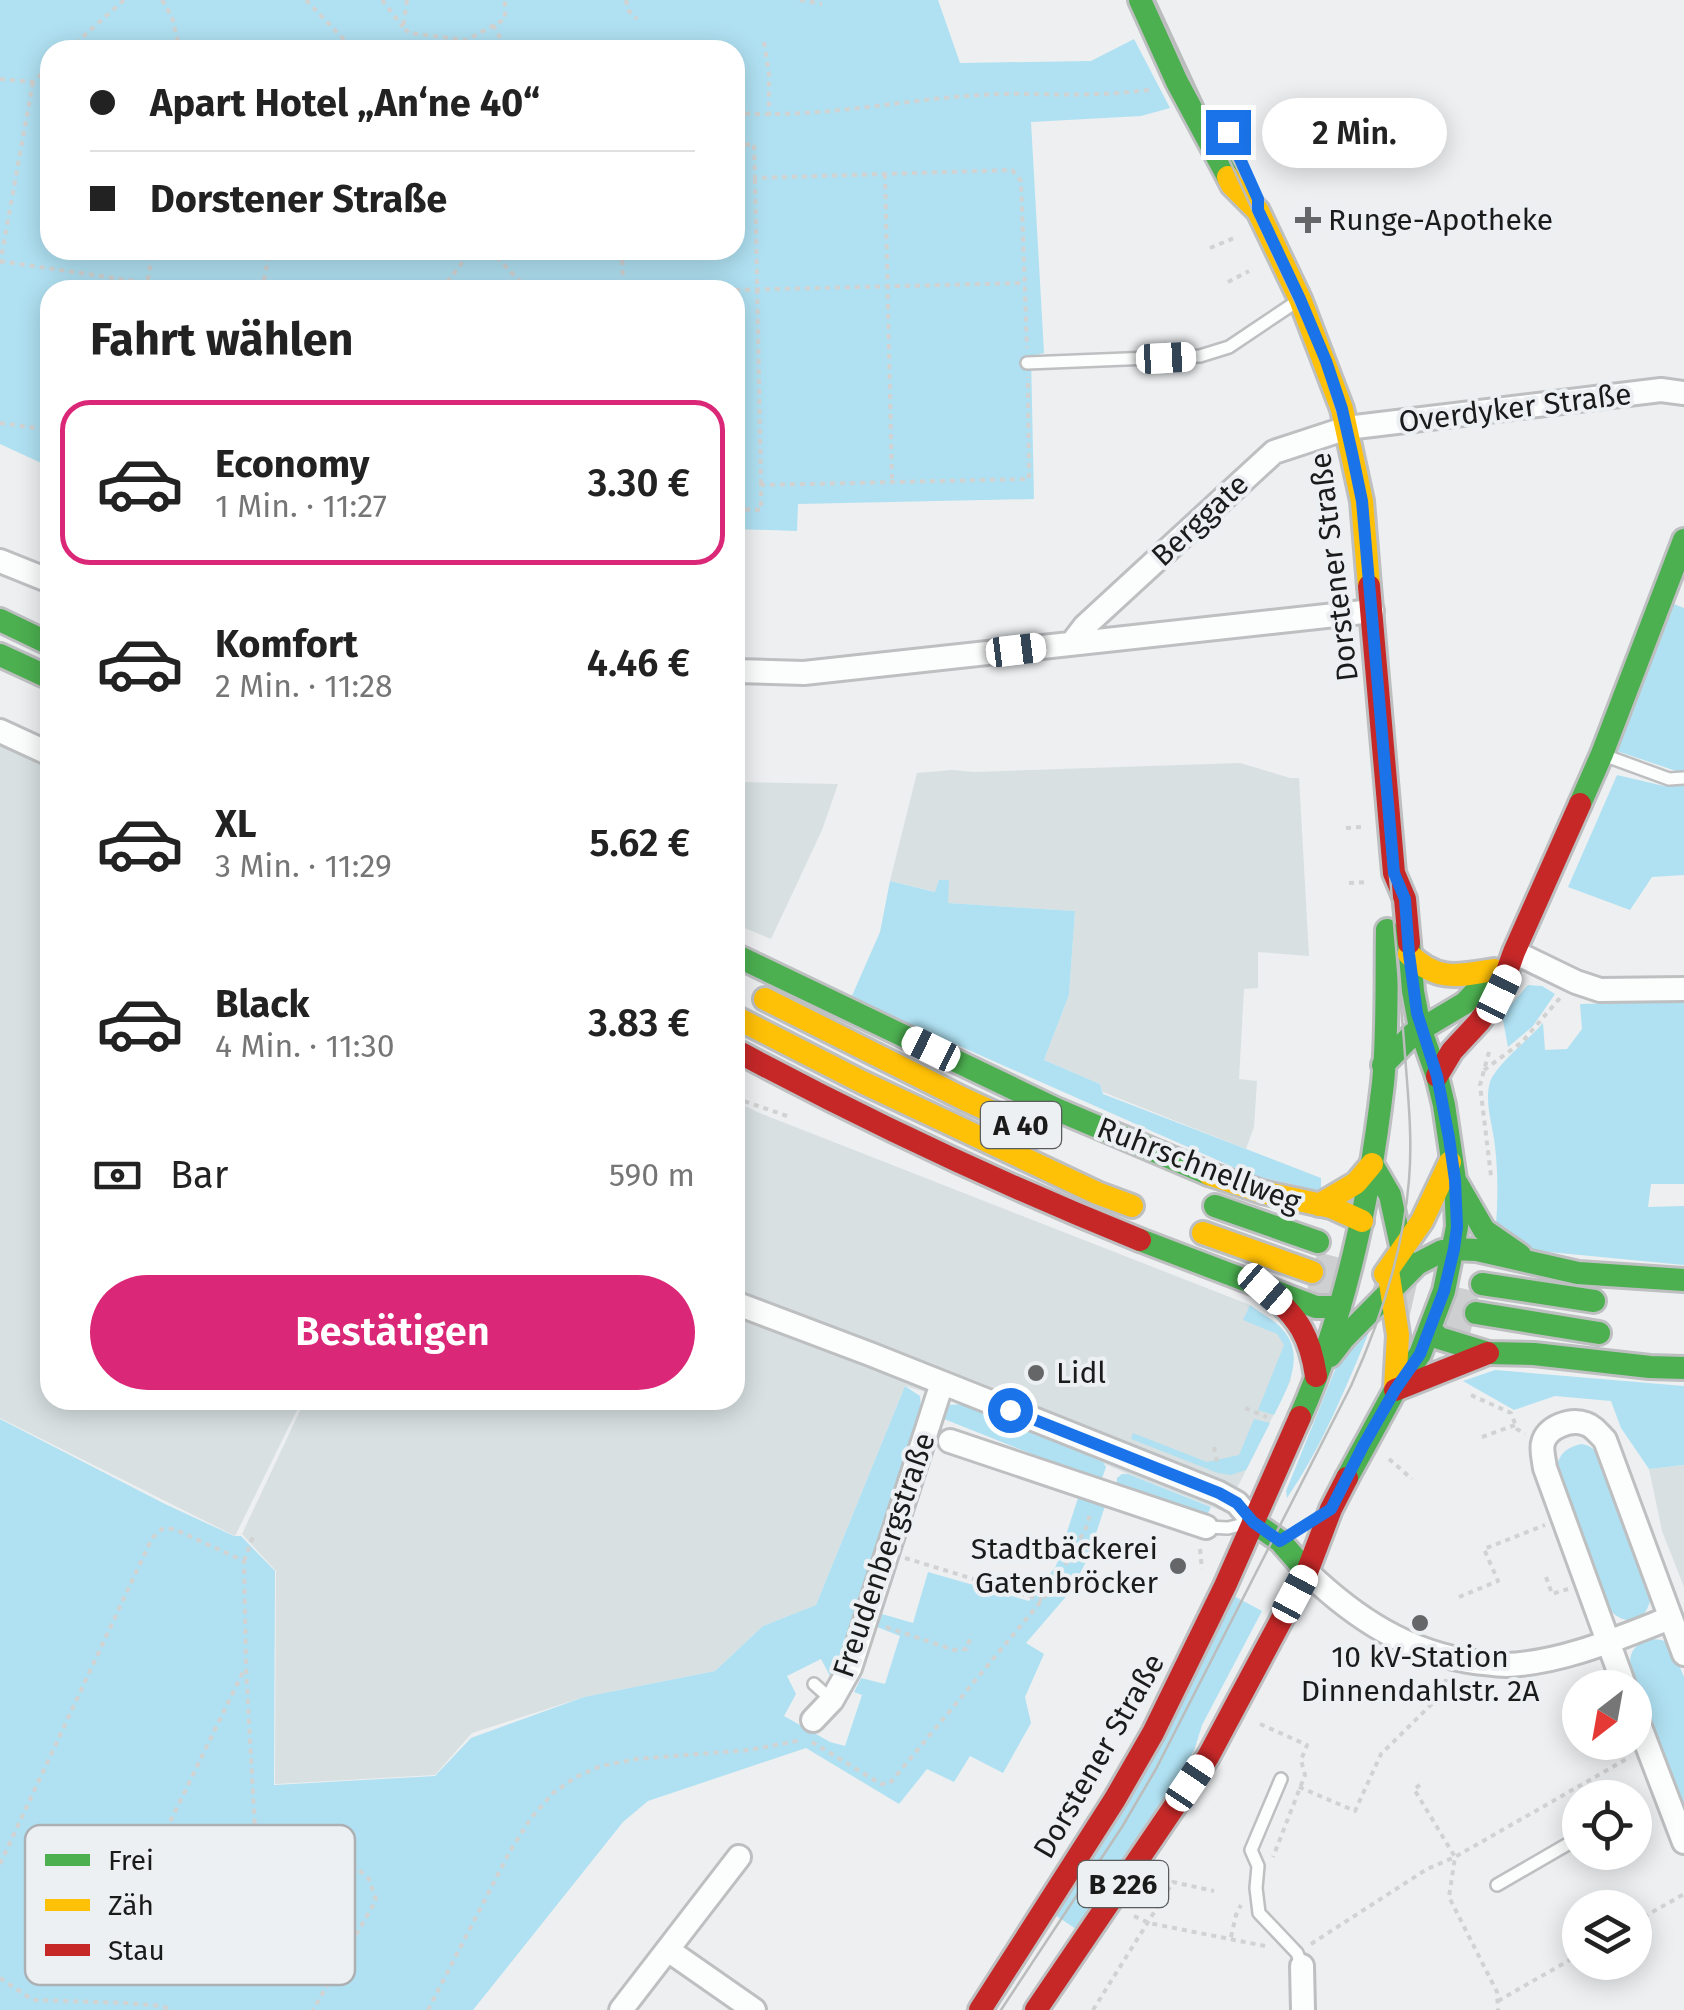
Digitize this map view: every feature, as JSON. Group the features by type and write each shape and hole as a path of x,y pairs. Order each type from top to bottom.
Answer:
{"main road":[{"name":"Dorstener Straße","path":"980,2010 1115,1799 1153,1733 1226,1586 1316,1376 1340,1307 1362,1220 1380,1115 1387,904 1394,873 1362,501 1347,428 1326,361 1300,299 1254,207 1232,186 1177,82 1140,0"},
{"name":"Dorstener Straße","path":"1213,111 1258,199 1254,207"},
{"path":"1437,1076 1448,1054 1473,1029 1510,973 1514,952 1602,754 1684,540"},
{"path":"0,620 40,639"},
{"path":"0,655 40,673"},
{"name":"Dorstener Straße","path":"1036,2010 1208,1757 1307,1572 1331,1509 1363,1446 1420,1354 1444,1291 1457,1227 1453,1170 1437,1076 1420,1028 1405,899 1394,873"},
{"path":"1383,1065 1420,1028 1465,1004 1514,952"},
{"path":"1409,954 1431,974 1494,970"},
{"name":"A 40","path":"745,959 1100,1129 1232,1182 1319,1205"},
{"name":"A 40","path":"751,992 1036,1132"},
{"name":"Ruhrschnellweg","path":"745,1022 1097,1193 1150,1213"},
{"path":"745,1056 806,1090 1066,1211 1316,1307 1349,1305 1398,1271 1454,1249 1477,1250 1578,1273 1684,1280"},
{"path":"1319,1205 1356,1183 1372,1164 1390,1195 1398,1271 1395,1390 1488,1352"},
{"path":"1316,1376 1398,1271 1453,1170"},
{"path":"1453,1170 1484,1230 1529,1262"},
{"name":"Ruhrschnellweg","path":"1200,1200 1318,1242"},
{"path":"1319,1205 1362,1220 1398,1271 1417,1313 1439,1338 1488,1352 1684,1368"},
{"name":"Ruhrschnellweg","path":"1185,1227 1312,1272"},
{"path":"1482,1284 1610,1303"},
{"path":"1265,1289 1306,1330 1316,1376"},
{"path":"1476,1313 1612,1334"},
{"path":"1280,1541 1331,1509"},
{"path":"1253,1522 1280,1541 1307,1572"}],"street":[{"name":"Overdyker Straße","path":"1347,428 1661,390 1684,393"},
{"name":"Berggate","path":"1072,643 1085,626 1269,456 1347,428"},
{"path":"0,561 40,577"},
{"path":"745,671 804,673 1372,611"},
{"path":"0,731 40,749"},
{"path":"1514,952 1600,990 1684,988"},
{"path":"745,1307 1219,1493 1237,1503 1253,1522"},
{"name":"Freudenbergstraße","path":"812,1720 823,1692 850,1668 942,1383"},
{"path":"1618,1670 1545,1468 1542,1444 1549,1431 1562,1424 1589,1424 1605,1440 1684,1654"},
{"name":"Freudenbergstraße","path":"950,1442 1206,1527"},
{"path":"1100,1492 1118,1452"},
{"path":"1307,1572 1332,1596 1379,1630 1452,1659 1504,1665 1546,1659 1608,1642 1670,1618"},
{"path":"1652,1760 1684,1842"},
{"path":"621,2010 739,1857"},
{"path":"668,1950 754,2010"},
{"path":"1300,1960 1303,2010"}],"lane":[{"path":"1028,364 1200,356 1229,347 1300,299"},
{"path":"1602,754 1669,779 1684,778"},
{"name":"Freudenbergstraße","path":"1206,1527 1228,1528 1253,1522"},
{"path":"1281,1778 1251,1850 1258,1866 1259,1913 1300,1960"},
{"path":"1497,1885 1562,1847"}],"path":[{"path":"79,40 124,0"},
{"path":"162,0 172,17 178,40"},
{"path":"306,0 344,40"},
{"path":"382,0 409,33 468,40 505,19 505,0"},
{"path":"403,27 407,0"},
{"path":"626,0 636,19"},
{"path":"800,0 822,4"},
{"path":"494,25 502,40"},
{"path":"764,42 769,116"},
{"path":"40,75 32,82 0,262 126,280"},
{"path":"0,79 32,82"},
{"path":"745,114 769,116 985,94 1095,94 1164,89"},
{"path":"745,144 754,144 761,510 745,509"},
{"path":"755,178 1012,170 1022,181 1028,364 1028,479 761,484"},
{"path":"885,174 892,482"},
{"path":"1210,248 1234,238"},
{"path":"448,280 464,260"},
{"path":"500,260 518,280"},
{"path":"1228,282 1250,271"},
{"path":"745,290 1023,283"},
{"path":"0,423 40,429"},
{"path":"1484,1070 1522,1042 1576,982"},
{"path":"1480,1085 1486,1141"},
{"path":"1470,1394 1511,1414 1517,1429 1542,1444"},
{"path":"1482,1437 1516,1425"},
{"path":"428,2010 530,1818 552,1793 601,1766 636,1759 748,1750 798,1739 815,1742 881,1784 890,1782 1042,1600 1066,1566 1100,1492"},
{"path":"1459,1596 1498,1581 1484,1549 1563,1518"},
{"path":"0,1864 152,1538 162,1530 174,1530 244,1561"},
{"path":"254,1534 244,1561 255,1825"},
{"path":"886,1552 1042,1600"},
{"path":"1546,1577 1552,1594 1586,1582"},
{"path":"865,1621 954,1650 966,1649 971,1634"},
{"path":"168,1825 246,1667"},
{"path":"1281,1778 1355,1811 1381,1754 1442,1694 1447,1676"},
{"path":"1233,1712 1307,1745 1301,1760 1305,1775 1274,1856"},
{"path":"1584,1773 1589,1780 1624,1760"},
{"path":"1420,1785 1414,1788 1456,1857 1449,1897 1497,1992 1498,2010"},
{"path":"1132,1914 1149,1923 1231,1937 1300,1960 1427,1868 1456,1857 1503,1826 1562,1795"},
{"path":"1543,1798 1547,1804"},
{"path":"355,1865 369,1879 376,1900 355,1937"},
{"path":"1092,2010 1173,1882 1214,1891"},
{"path":"1231,1937 1246,1894 1256,1888"},
{"path":"1652,1912 1684,1894"},
{"path":"1462,1922 1469,1919"},
{"path":"1552,1961 1555,1968"},
{"path":"1498,2001 1562,1964"},
{"path":"0,1978 33,2000 126,2003 173,2010"},
{"path":"313,2010 327,1985"}],"shaded area":[{"path":"0,0 938,0 960,63 1091,61 1134,39 1170,108 1141,116 1031,122 1044,353 1031,356 1034,499 798,504 797,531 745,529 745,280 40,280 40,462 0,444"},
{"path":"1669,602 1684,608 1684,772 1614,750"},
{"path":"0,744 40,762 40,1410 297,1410 235,1536 0,1418"},
{"path":"1240,763 1299,778 1309,956 1258,952 1258,988 1244,989 1239,1079 1257,1081 1254,1127 1246,1149 1103,1092 1100,1084 1044,1060 1069,995 1075,911 947,903 948,880 936,892 890,881 917,773"},
{"path":"1617,775 1664,786 1684,786 1684,875 1652,877 1630,910 1568,887"},
{"path":"745,782 838,784 822,830 771,939 745,928"},
{"path":"939,880 949,880 948,903 1075,911 1069,995 1044,1060 1100,1084 1103,1094 1321,1178 1321,1191 1251,1175 851,998 880,932 890,881 935,892"},
{"path":"1528,985 1542,986 1555,994 1533,1026 1508,1047 1502,1015"},
{"path":"1684,1002 1684,1184 1651,1184 1648,1207 1684,1206 1684,1265 1528,1250 1496,1226 1497,1166 1488,1098 1493,1075 1543,1023 1545,1050 1567,1049 1582,1029 1580,1004"},
{"path":"745,1106 1250,1305 1283,1330 1291,1380 1225,1512 966,1404 905,1386 816,1605 763,1626 715,1671 584,1697 472,1733 435,1775 275,1784 276,1571 242,1534 300,1410 745,1410"},
{"path":"1250,1305 1280,1326 1293,1351 1292,1372 1274,1415 1258,1410 1284,1345 1277,1334 1243,1320"},
{"path":"1371,1327 1322,1437 1287,1498 1286,1491 1341,1355"},
{"path":"1495,1370 1684,1386 1684,1465 1649,1469 1621,1428 1611,1401 1555,1396 1514,1410 1463,1381"},
{"path":"905,1386 920,1396 922,1418 845,1655 830,1676 821,1659 787,1676 796,1694 784,1716 830,1742 845,1746 862,1695 854,1692 861,1678 885,1684 900,1636 877,1627 882,1614 913,1623 928,1572 1029,1601 1056,1566 1078,1498 1105,1506 1088,1558 1070,1592 1026,1643 1044,1654 1025,1697 1031,1723 1003,1773 970,1756 954,1782 927,1769 899,1804 806,1748 648,1801 623,1822 473,2010 0,2010 0,1419 165,1504 241,1536 275,1571 274,1785 435,1776 471,1738 584,1697 715,1671 763,1626 816,1605"},
{"path":"966,1404 1103,1462 1106,1467 1100,1484 1074,1477 1062,1466 939,1417 946,1405"},
{"path":"1254,1419 1270,1423 1246,1470 1231,1475 1131,1439 1133,1433 1207,1462 1239,1455"},
{"path":"1582,1444 1600,1454 1651,1589 1647,1609 1636,1619 1621,1618 1606,1605 1557,1473 1563,1453"},
{"path":"1684,1465 1684,1587 1662,1531 1649,1469"},
{"path":"1122,1474 1211,1507 1205,1520 1116,1489 1117,1478"},
{"path":"1234,1596 1262,1611 1202,1725 1194,1751 1079,1931 1052,1913"},
{"path":"1652,1639 1670,1644 1684,1677 1684,1813 1652,1728 1652,1670 1631,1670 1633,1650"}],"tunnel":[{"path":"1312,1272 1476,1313"}],"tram line":[{"path":"1001,2010 1156,1769 1351,1386 1389,1286 1402,1234 1409,1180 1408,1093 1362,547 1345,437 1319,353 1155,0"}],"traffic: fast":[{"path":"1140,0 1177,82 1228,177"},
{"path":"1580,804 1684,540"},
{"path":"0,620 40,639"},
{"path":"0,655 40,673"},
{"path":"1300,1417 1343,1296 1371,1169 1385,1064 1387,930"},
{"path":"1347,1478 1395,1390 1420,1354 1444,1291 1457,1227 1444,1105 1420,1028 1409,943"},
{"path":"745,960 1058,1110 1209,1174"},
{"path":"1383,1065 1413,1034 1465,1003 1490,976"},
{"path":"1372,1164 1390,1195 1406,1269"},
{"path":"1455,1180 1484,1230 1520,1255"},
{"path":"1215,1206 1318,1242"},
{"path":"1140,1240 1316,1307 1340,1307"},
{"path":"1330,1356 1417,1264 1454,1249"},
{"path":"1454,1249 1477,1250 1578,1273 1684,1280"},
{"path":"1482,1284 1594,1301"},
{"path":"1476,1313 1599,1333"},
{"path":"1431,1330 1439,1338 1488,1353 1684,1368"},
{"path":"1253,1522 1280,1541 1307,1572"}],"traffic: slow":[{"path":"1228,177 1258,211 1300,299 1342,409 1362,501 1369,586"},
{"path":"1409,954 1429,969 1449,975 1494,970"},
{"path":"765,999 1025,1127"},
{"path":"745,1022 862,1082 1132,1206"},
{"path":"1385,1274 1422,1221 1450,1162"},
{"path":"1319,1205 1356,1183 1372,1164"},
{"path":"1209,1174 1262,1192 1331,1207 1362,1221"},
{"path":"1203,1233 1312,1272"},
{"path":"1388,1270 1398,1335 1395,1389"}],"traffic: jam":[{"path":"1369,586 1394,873 1405,899 1409,943"},
{"path":"1437,1076 1452,1051 1499,994 1580,804"},
{"path":"745,1055 935,1151 1140,1240"},
{"path":"1269,1292 1302,1329 1316,1376"},
{"path":"1395,1390 1488,1353"},
{"path":"980,2010 1153,1733 1225,1586 1300,1417"},
{"path":"1036,2010 1208,1757 1307,1572 1347,1478"}],"place":[{"name":"Runge-Apotheke","path":"1308,220"},
{"name":"Lidl","path":"1036,1373"},
{"name":"Stadtbäckerei Gatenbröcker","path":"1178,1566"},
{"name":"10 kV-Station Dinnendahlstr. 2A","path":"1420,1623"}],"route":[{"path":"1010,1410 1219,1493 1237,1503 1253,1522 1280,1541 1331,1509 1395,1390 1420,1354 1444,1291 1454,1249 1455,1180 1449,1138 1437,1076 1420,1028 1405,899 1394,873 1362,501 1342,409 1326,361 1258,210 1258,199 1228,132"}]}
